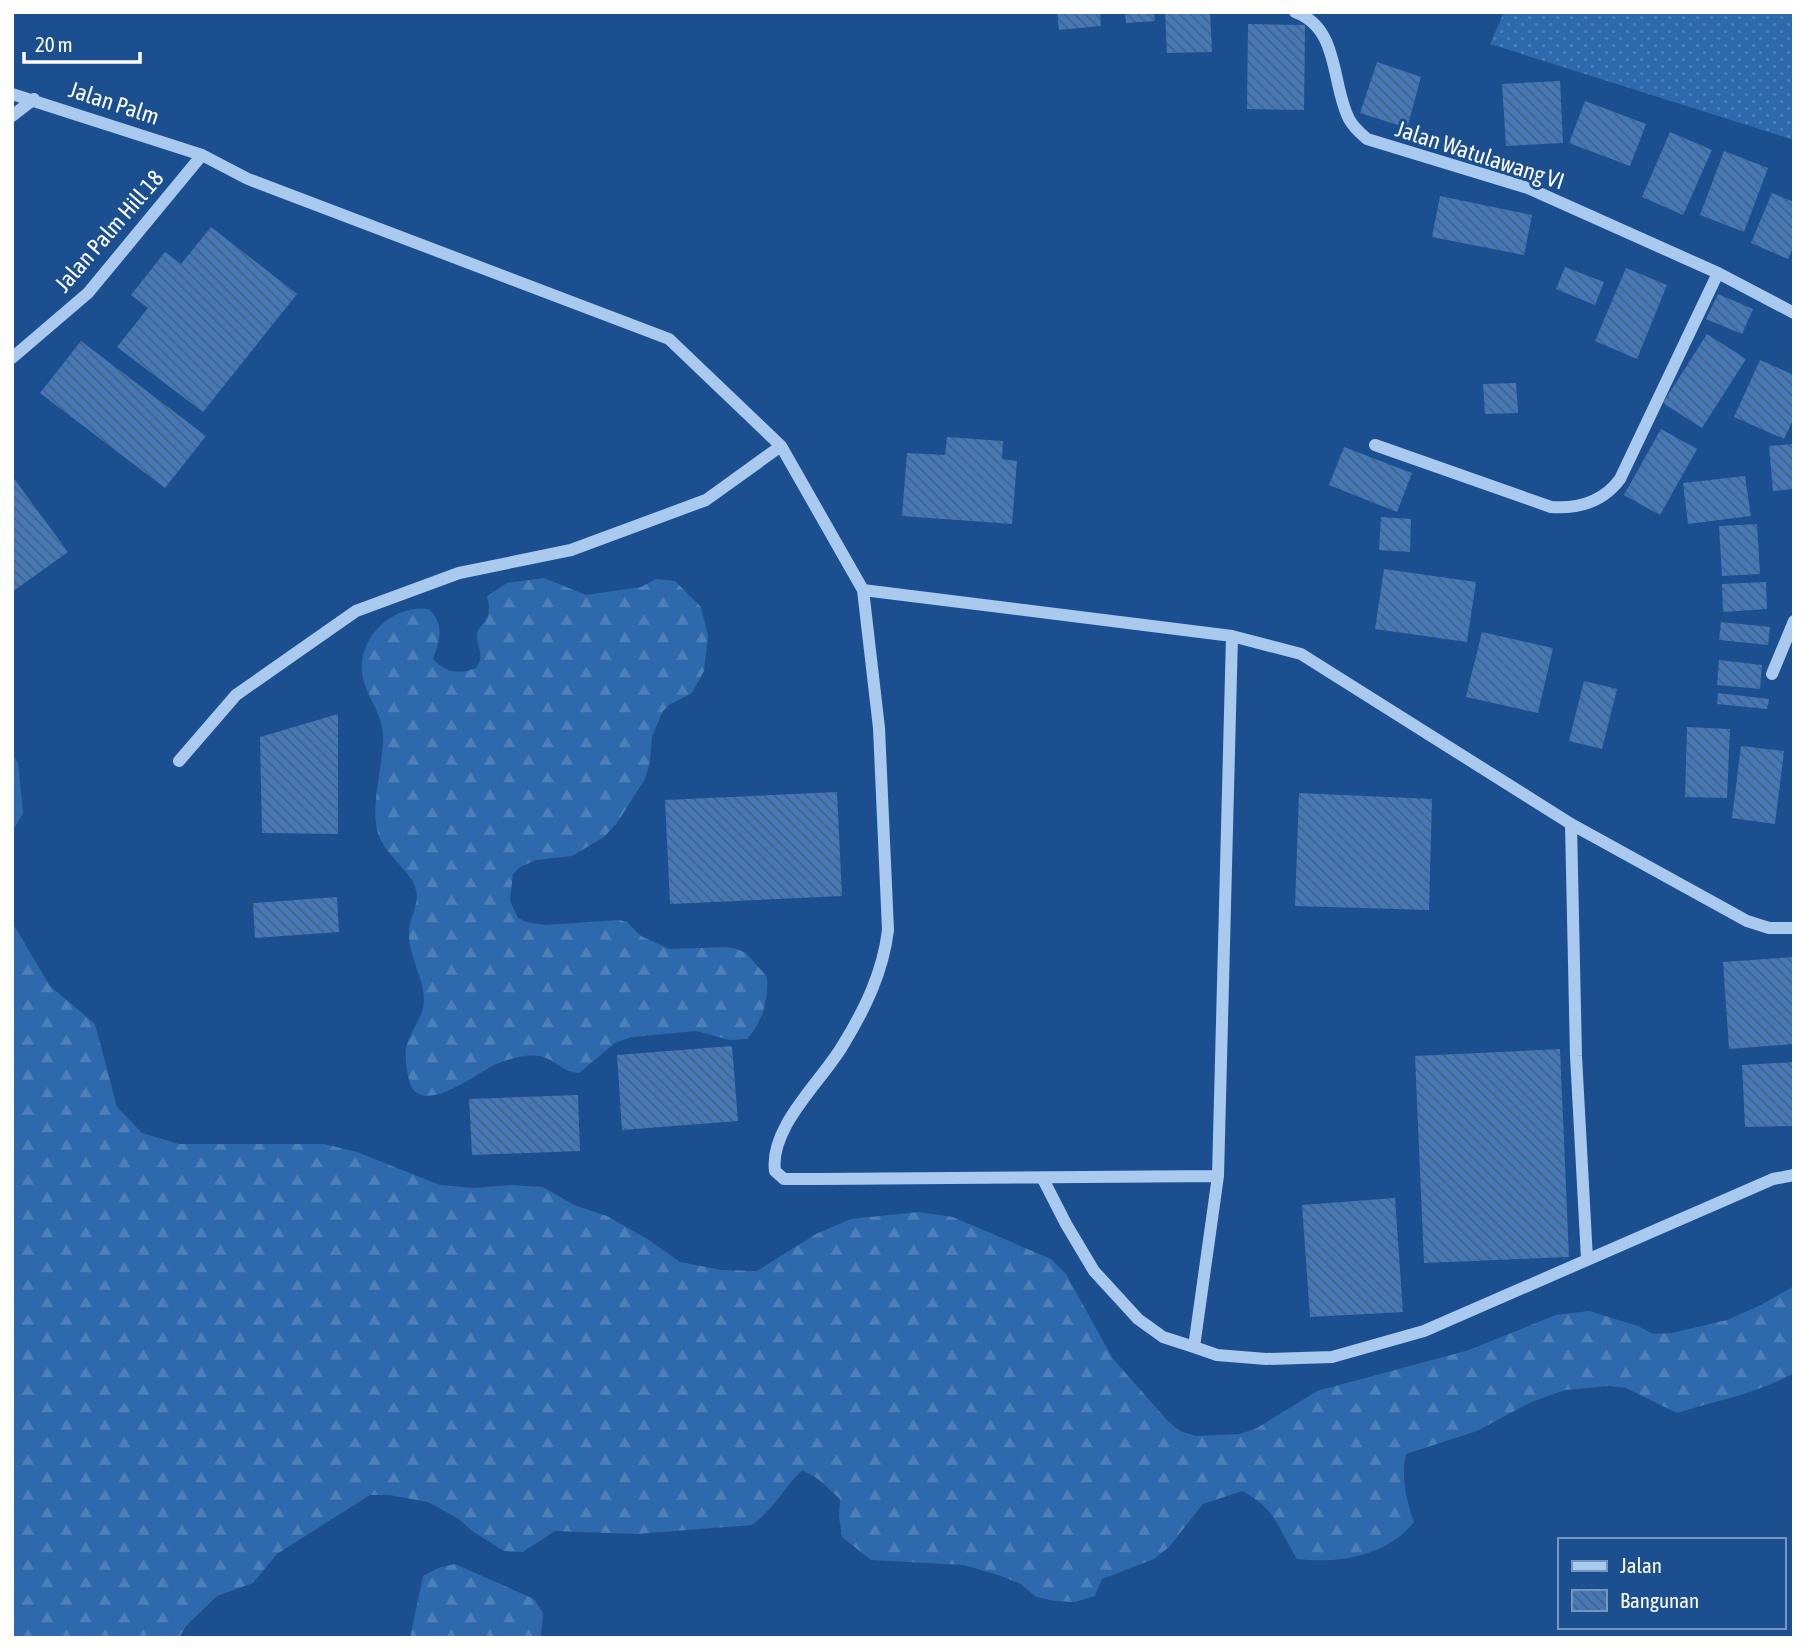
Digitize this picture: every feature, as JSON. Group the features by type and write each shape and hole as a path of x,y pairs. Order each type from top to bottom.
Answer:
{"street":[{"name":"Jalan Watulawang VI","path":"1295,12 1323,32 1349,121 1367,139 1528,188 1718,273 1794,313"},
{"name":"Jalan Palm","path":"12,94 202,155 248,179 669,339 781,446 863,590"},
{"path":"12,116 34,99"},
{"name":"Jalan Palm Hill 18","path":"12,358 88,293 202,155"},
{"path":"1374,445 1551,507 1568,509 1595,501 1607,494 1620,479 1718,273"},
{"path":"179,761 236,695 356,611 458,573 571,550 706,500 781,446"},
{"path":"1218,1176 784,1179 775,1171 774,1160 781,1136 843,1047 873,989 885,958 888,930 879,728 863,590 1232,636 1301,654 1571,824 1747,921 1769,928 1794,928"},
{"path":"1772,674 1794,621"},
{"path":"1194,1347 1218,1176 1232,636"},
{"path":"1571,824 1576,1056 1587,1259"},
{"path":"1043,1179 1094,1271 1138,1319 1163,1337 1217,1355 1266,1359 1332,1357 1424,1331 1773,1180 1794,1175"}],"green space":[{"path":"1504,12 1794,12 1794,140 1490,44"},
{"path":"544,578 586,595 641,587 656,579 675,581 701,607 708,635 704,671 692,693 663,711 652,736 650,762 645,779 617,823 604,837 572,856 536,860 520,867 513,874 510,901 518,918 545,925 619,920 627,922 641,936 669,949 737,949 746,953 767,977 766,1002 757,1026 747,1039 730,1040 696,1031 632,1037 615,1043 579,1073 569,1071 540,1056 522,1056 499,1063 447,1091 426,1096 412,1088 406,1058 406,1048 422,1012 424,999 409,941 409,927 417,895 409,876 386,849 378,833 375,811 383,729 364,681 362,659 372,635 391,617 416,609 429,609 440,632 433,659 442,667 453,671 476,668 481,656 477,634 488,615 487,596 507,583"},
{"path":"12,753 18,763 23,813 12,832"},
{"path":"12,922 50,986 95,1024 117,1107 142,1133 179,1144 324,1144 357,1152 440,1185 474,1188 510,1185 543,1187 574,1205 607,1216 680,1262 722,1270 757,1271 816,1234 851,1219 918,1212 953,1217 1051,1259 1066,1274 1113,1359 1167,1420 1180,1431 1196,1436 1240,1434 1257,1428 1317,1391 1469,1350 1556,1315 1589,1311 1638,1326 1653,1334 1672,1333 1727,1320 1794,1286 1794,1373 1751,1391 1677,1413 1626,1388 1609,1386 1565,1390 1529,1403 1477,1431 1406,1454 1405,1488 1414,1522 1390,1543 1361,1555 1329,1560 1297,1559 1270,1513 1242,1491 1203,1504 1169,1547 1154,1559 1102,1579 1095,1596 1075,1602 1036,1597 1021,1584 964,1565 871,1560 842,1537 840,1499 818,1479 802,1470 766,1513 752,1525 636,1534 555,1531 523,1552 504,1551 472,1531 459,1519 428,1502 389,1495 370,1495 277,1554 253,1583 217,1596 186,1626 179,1638 12,1638"},
{"path":"455,1564 534,1599 543,1613 541,1638 410,1638 423,1576 438,1568"}],"building":[{"path":"1057,12 1100,12 1101,26 1059,30"},
{"path":"1125,12 1154,12 1155,21 1126,23"},
{"path":"1165,12 1210,12 1212,52 1167,53"},
{"path":"1248,24 1305,25 1304,110 1247,109"},
{"path":"1377,62 1421,77 1407,128 1360,113"},
{"path":"1560,81 1563,143 1506,146 1502,84"},
{"path":"1585,101 1646,124 1630,166 1569,143"},
{"path":"1670,132 1712,150 1683,215 1642,197"},
{"path":"1724,151 1768,168 1744,232 1700,215"},
{"path":"1772,193 1794,202 1794,245 1788,259 1751,243"},
{"path":"1440,196 1532,215 1524,255 1432,237"},
{"path":"211,227 297,294 203,412 117,347 148,308 131,295 165,252 181,264"},
{"path":"1565,267 1604,282 1595,305 1556,289"},
{"path":"1626,268 1667,285 1637,359 1595,341"},
{"path":"1718,294 1753,309 1742,334 1706,319"},
{"path":"1707,334 1746,359 1702,428 1663,403"},
{"path":"81,341 206,436 165,488 40,393"},
{"path":"1760,360 1794,375 1794,418 1784,439 1734,417"},
{"path":"1516,383 1518,413 1485,414 1483,384"},
{"path":"1661,429 1697,449 1660,515 1624,495"},
{"path":"947,437 1003,441 1002,459 1017,461 1012,524 902,516 907,453 945,455"},
{"path":"1794,444 1794,489 1773,491 1769,446"},
{"path":"1344,447 1412,473 1397,512 1329,485"},
{"path":"12,476 68,552 12,592"},
{"path":"1745,476 1751,516 1688,524 1683,483"},
{"path":"1381,517 1411,519 1410,552 1379,550"},
{"path":"1757,524 1760,574 1722,576 1719,526"},
{"path":"1384,569 1476,582 1467,642 1375,629"},
{"path":"1766,582 1767,609 1723,612 1722,584"},
{"path":"1721,622 1770,627 1768,645 1719,640"},
{"path":"1482,632 1553,648 1538,713 1466,697"},
{"path":"1719,660 1762,665 1760,689 1717,685"},
{"path":"1584,681 1617,689 1602,749 1569,741"},
{"path":"1718,693 1769,699 1767,709 1717,704"},
{"path":"338,714 338,834 262,833 260,737"},
{"path":"1687,727 1730,729 1727,798 1685,797"},
{"path":"1741,746 1784,751 1775,824 1732,818"},
{"path":"837,792 842,896 670,904 665,800"},
{"path":"1299,793 1432,799 1429,910 1295,906"},
{"path":"337,897 339,932 255,938 253,903"},
{"path":"1794,957 1794,1044 1729,1049 1723,962"},
{"path":"732,1046 738,1121 622,1130 617,1055"},
{"path":"1560,1049 1569,1257 1424,1263 1415,1056"},
{"path":"1794,1062 1794,1126 1745,1127 1742,1065"},
{"path":"578,1095 580,1151 472,1155 469,1099"},
{"path":"1395,1198 1403,1312 1310,1317 1302,1205"}]}
